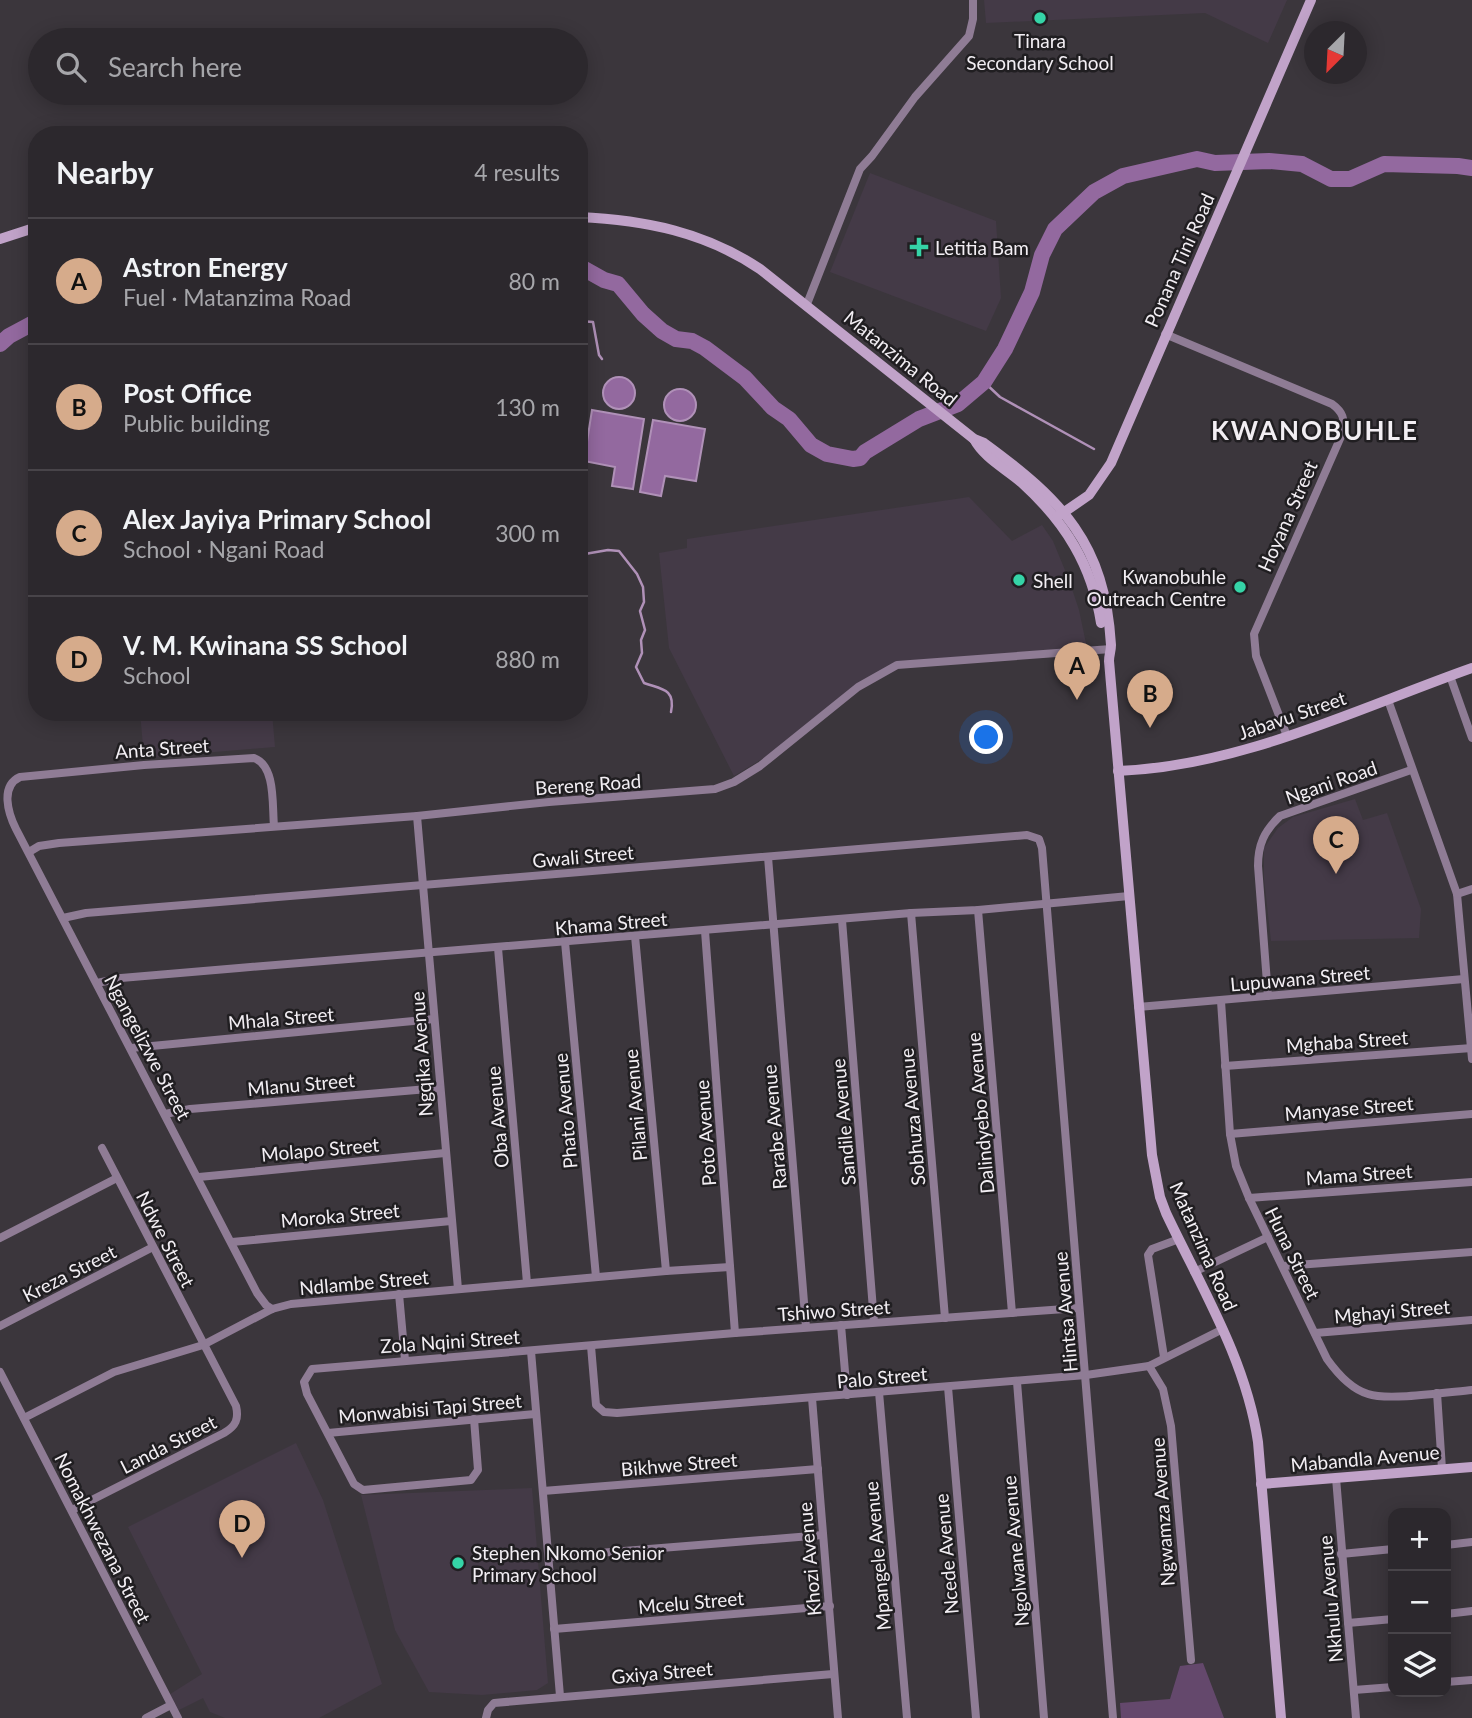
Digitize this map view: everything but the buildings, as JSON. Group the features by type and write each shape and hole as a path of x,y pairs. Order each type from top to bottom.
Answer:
{"street":[{"path":"807,304 860,169 915,97 969,36 974,19 973,0"},
{"name":"Ponana Tini Road","path":"1061,514 1089,495 1111,463 1311,0"},
{"name":"Matanzima Road","path":"588,218 647,223 709,241 760,268 974,439 984,443 1025,473 1079,533 1098,573 1104,594 1138,1007 1155,1176 1163,1205 1223,1329 1246,1386 1258,1442 1281,1718"},
{"path":"0,239 28,230"},
{"name":"Hoyana Street","path":"1165,334 1332,404 1339,409 1345,422 1343,432 1254,634 1256,656 1287,736"},
{"name":"Bereng Road","path":"29,852 39,846 60,843 417,816 715,789 734,782 760,766 858,687 897,664 1108,652"},
{"name":"Jabavu Street","path":"1118,771 1152,770 1232,754 1472,668"},
{"path":"1450,676 1472,738"},
{"path":"1388,700 1457,894 1472,1059"},
{"name":"Anta Street","path":"6,793 10,783 20,777 248,757 264,763 268,771 274,826"},
{"name":"Ngani Road","path":"1269,996 1258,866 1258,855 1265,832 1280,816 1411,770"},
{"name":"Ngangelizwe Street","path":"6,793 10,816 257,1293 265,1305 272,1309"},
{"name":"Ngqika Avenue","path":"417,816 458,1289"},
{"name":"Gwali Street","path":"63,918 86,913 1032,835 1041,842 1047,904"},
{"name":"Rarabe Avenue","path":"768,857 806,1327"},
{"path":"1457,894 1472,889"},
{"name":"Khama Street","path":"97,983 134,977 1129,896"},
{"name":"Hintsa Avenue","path":"1047,904 1113,1718"},
{"name":"Dalindyebo Avenue","path":"978,910 1012,1313"},
{"name":"Sobhuza Avenue","path":"911,914 945,1318"},
{"name":"Sandile Avenue","path":"842,920 874,1322"},
{"name":"Poto Avenue","path":"705,931 735,1333"},
{"name":"Pilani Avenue","path":"635,936 666,1270"},
{"name":"Phato Avenue","path":"565,942 596,1277"},
{"name":"Oba Avenue","path":"498,948 527,1283"},
{"name":"Lupuwana Street","path":"1138,1007 1464,979"},
{"name":"Huna Street","path":"1221,1001 1230,1135 1236,1166 1322,1350 1334,1369 1360,1391 1378,1396 1472,1390"},
{"name":"Mhala Street","path":"131,1048 434,1019"},
{"name":"Mghaba Street","path":"1225,1066 1471,1048"},
{"name":"Mlanu Street","path":"165,1114 190,1109 440,1088"},
{"name":"Manyase Street","path":"1230,1135 1472,1114"},
{"name":"Ndwe Street","path":"102,1148 203,1345"},
{"name":"Molapo Street","path":"199,1177 445,1153"},
{"path":"0,1238 117,1178"},
{"name":"Mama Street","path":"1249,1198 1472,1182"},
{"name":"Moroka Street","path":"232,1242 451,1221"},
{"path":"1194,1272 1268,1237"},
{"path":"1164,1357 1148,1255 1152,1249 1179,1240"},
{"name":"Kreza Street","path":"0,1326 153,1247"},
{"path":"1283,1266 1472,1252"},
{"name":"Ndlambe Street","path":"24,1418 114,1372 203,1345 272,1309 311,1301 666,1270 730,1267"},
{"path":"399,1294 405,1360"},
{"name":"Tshiwo Street","path":"591,1346 806,1327 1079,1308"},
{"name":"Mghayi Street","path":"1315,1333 1472,1320"},
{"path":"841,1325 847,1395"},
{"name":"Palo Street","path":"591,1346 596,1405 604,1412 617,1413 1086,1376 1149,1366 1223,1329"},
{"name":"Landa Street","path":"72,1510 232,1429 238,1415 236,1406 203,1345"},
{"name":"Zola Nqini Street","path":"328,1433 305,1388 305,1377 312,1369 591,1346"},
{"path":"531,1351 560,1696"},
{"name":"Ngwamza Avenue","path":"1149,1366 1163,1389 1170,1418 1191,1660"},
{"name":"Nomakhwezana Street","path":"0,1372 178,1718"},
{"name":"Ngolwane Avenue","path":"1017,1382 1044,1718"},
{"name":"Ncede Avenue","path":"948,1387 976,1718"},
{"name":"Mpangele Avenue","path":"879,1392 907,1718"},
{"path":"1437,1393 1443,1469"},
{"name":"Khozi Avenue","path":"812,1398 838,1718"},
{"name":"Monwabisi Tapi Street","path":"328,1433 535,1414"},
{"path":"328,1433 354,1484 363,1489 467,1482 474,1478 478,1470 474,1419"},
{"name":"Mabandla Avenue","path":"1261,1484 1472,1467"},
{"name":"Bikhwe Street","path":"543,1490 818,1469"},
{"name":"Nkhulu Avenue","path":"1336,1478 1356,1718"},
{"path":"549,1557 823,1535"},
{"path":"1451,1544 1472,1542"},
{"path":"1341,1553 1388,1549"},
{"name":"Mcelu Street","path":"554,1629 830,1606"},
{"path":"1451,1613 1472,1611"},
{"path":"1348,1623 1388,1619"},
{"name":"Gxiya Street","path":"486,1718 494,1703 833,1674"},
{"path":"1451,1682 1472,1680"},
{"path":"1354,1690 1388,1687"},
{"path":"146,1718 171,1705"}],"shaded area":[{"name":"Tinara Secondary School","path":"984,0 1287,0 1268,43 1205,13 986,23"},
{"name":"Letitia Bam","path":"870,173 996,221 1001,298 986,331 830,272"},
{"path":"619,377 630,382 635,393 630,404 619,409 608,404 603,393 608,382"},
{"path":"680,389 691,394 696,405 691,416 680,421 669,416 664,405 669,394"},
{"path":"592,410 644,419 633,489 612,486 615,467 588,462"},
{"path":"653,420 705,429 696,481 665,476 661,496 640,492"},
{"path":"969,497 1012,541 1042,525 1053,541 1069,580 1087,648 894,662 858,683 767,756 734,776 669,648 659,553 687,548 687,539"},
{"path":"141,721 273,721 275,747 144,758"},
{"path":"1355,799 1363,820 1387,813 1421,909 1419,938 1271,941 1264,879 1264,848 1278,828 1293,817"},
{"path":"296,1443 323,1500 382,1684 319,1718 225,1718 210,1712 203,1698 175,1712 167,1696 202,1674 128,1527"},
{"name":"Stephen Nkomo Senior Primary School","path":"532,1488 548,1683 537,1690 482,1695 429,1692 395,1630 361,1495"},
{"path":"1203,1663 1224,1718 1121,1718 1120,1703 1170,1699 1180,1666"}],"waterway":[{"path":"588,271 618,284 643,314 662,331 676,339 692,341 705,348 745,378 773,408 789,419 811,445 827,454 853,459 860,458 865,452 919,419 958,404 984,382 1005,349 1032,292 1042,255 1055,229 1094,192 1123,176 1197,159 1215,163 1269,161 1302,164 1331,179 1350,179 1384,164 1472,168"},
{"path":"588,322 593,322 602,359"},
{"path":"0,344 28,326"},
{"path":"984,382 1000,397 1094,449"},
{"path":"588,553 619,551 637,574 643,587 644,602 640,611 645,630 641,640 642,653 636,667 644,683 661,688 669,694 671,712"}],"place":[{"name":"Tinara Secondary School","path":"1040,18"},
{"name":"Letitia Bam","path":"919,247"},
{"name":"Shell","path":"1019,580"},
{"name":"Kwanobuhle Outreach Centre","path":"1240,587"},
{"name":"Astron Energy","path":"1077,700"},
{"name":"Post Office","path":"1150,728"},
{"name":"Alex Jayiya Primary School","path":"1336,874"},
{"name":"V. M. Kwinana SS School","path":"242,1558"},
{"name":"Stephen Nkomo Senior Primary School","path":"458,1563"}],"district":[{"name":"KWANOBUHLE","path":"1315,430"}]}
